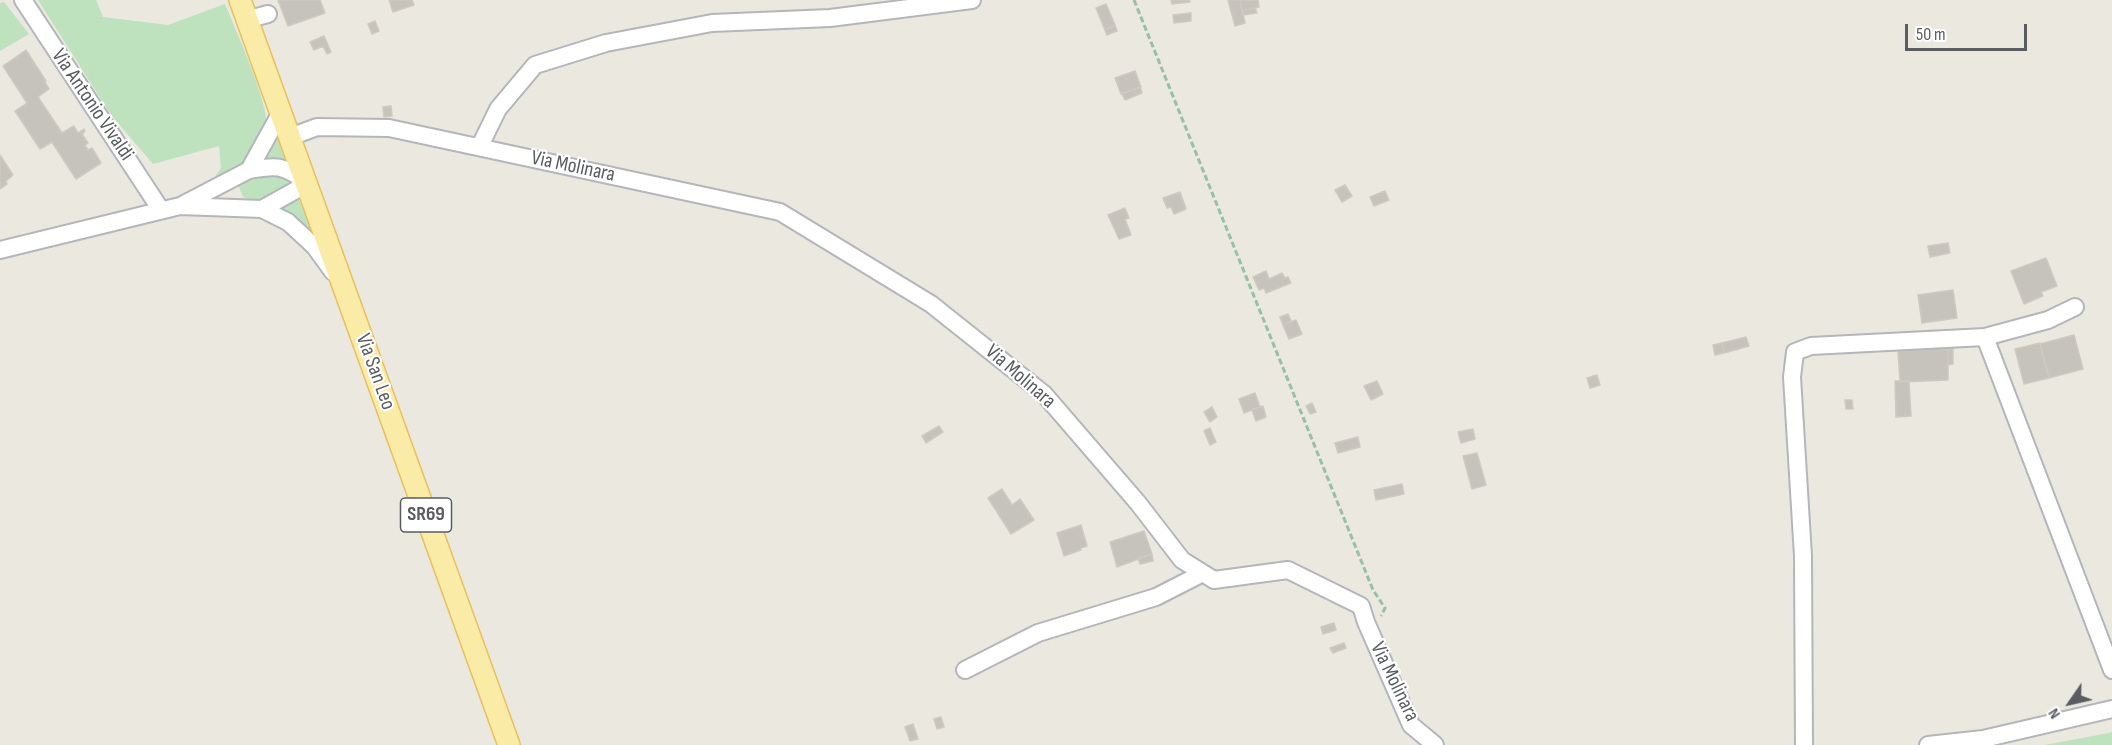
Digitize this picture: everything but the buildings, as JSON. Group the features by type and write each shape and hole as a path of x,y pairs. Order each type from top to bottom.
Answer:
{"main road":[{"name":"Via San Leo","path":"243,10 509,745"}],"street":[{"name":"Via Antonio Vivaldi","path":"23,0 161,210"},
{"path":"480,146 498,109 535,65 606,43 712,23 830,18 972,0"},
{"path":"243,10 268,14"},
{"path":"249,170 280,114"},
{"name":"Via Molinara","path":"290,136 317,127 389,128 780,212 932,304 1044,394 1138,503 1182,560 1214,580 1288,570 1360,606 1411,725 1435,745"},
{"path":"180,206 249,170 274,165 291,171 306,181 296,190 262,209"},
{"path":"1,246 180,206 262,209 288,222 315,247 343,284"},
{"path":"1804,745 1803,556 1792,377 1795,352 1811,346 1985,337 2048,320 2075,307"},
{"path":"1985,337 2112,670"},
{"path":"965,670 1038,633 1156,597 1203,573"},
{"path":"1928,745 1983,739 2112,709"}],"path":[{"path":"1134,0 1373,590 1385,608 1380,617 1365,622"}],"green space":[{"path":"38,0 96,0 103,17 168,25 225,4 263,102 266,127 259,145 237,167 212,181 221,168 219,146 153,164 111,115"},
{"path":"4,2 29,34 0,51 0,3"},
{"path":"279,137 287,158 262,160"},
{"path":"262,173 278,174 289,180 281,191 269,198 256,200 243,197 238,184"},
{"path":"299,200 315,236 283,209 284,205"},
{"path":"2112,732 2112,745 2044,745 2109,733"}]}
